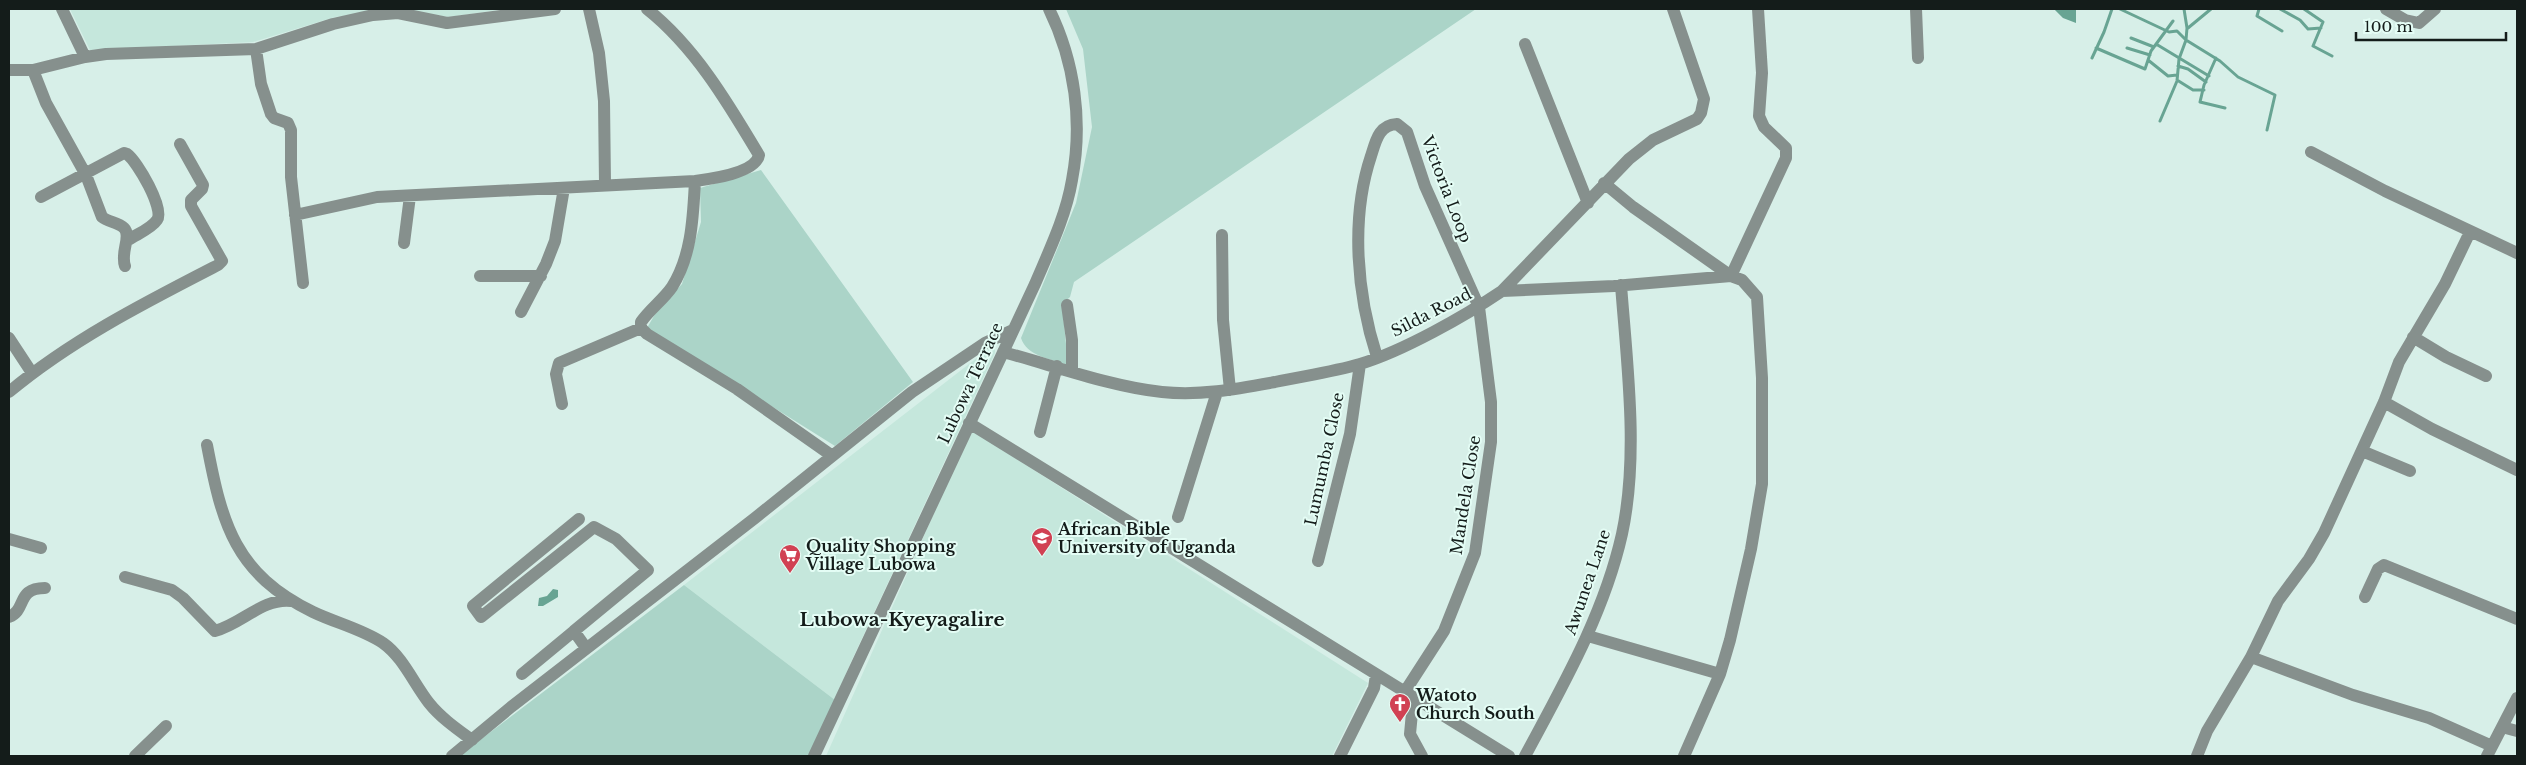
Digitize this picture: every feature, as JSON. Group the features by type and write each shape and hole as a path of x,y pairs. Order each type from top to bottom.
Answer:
{"street":[{"path":"62,9 85,57"},
{"path":"9,70 32,70 85,57 256,49 333,24 373,15 398,13 448,24 555,9"},
{"path":"589,9 599,52 604,101 605,184"},
{"path":"296,215 377,197 694,181 736,172 754,165 759,155 724,98 691,54 670,30 647,9"},
{"name":"Lubowa Terrace","path":"814,756 878,622 1058,229 1073,172 1078,130 1072,74 1063,37 1049,9"},
{"name":"Silda Road","path":"1003,352 1142,389 1184,394 1224,391 1360,364 1478,307 1502,291 1629,159 1653,140 1697,118 1701,113 1704,99 1673,9"},
{"path":"1731,276 1786,158 1786,148 1764,127 1759,116 1762,73 1758,9"},
{"path":"1916,9 1918,58"},
{"path":"2386,9 2405,20 2419,23 2435,9"},
{"path":"1525,44 1588,203"},
{"path":"256,49 261,84 271,114 274,118 288,123 292,130 291,177 303,283"},
{"path":"32,70 59,128 86,175 102,217 124,228 128,240"},
{"name":"Victoria Loop","path":"1377,357 1366,315 1359,219 1366,169 1376,139 1382,129 1389,124 1397,124 1407,132 1425,186 1478,307"},
{"path":"9,392 32,373 93,333 218,266 222,261 191,206 191,200 202,189 203,184 180,144"},
{"path":"2311,152 2470,232 2517,253"},
{"path":"40,197 86,175 124,153 130,156 152,192 160,208 160,214 158,220 128,240 123,251 125,266"},
{"path":"694,181 689,246 683,268 671,289 641,322 641,328 647,334 752,399 831,455"},
{"path":"1604,183 1633,207 1731,276 1746,283 1757,297 1762,378 1762,484 1751,549 1720,674 1684,756"},
{"path":"521,312 541,276 554,241 564,188"},
{"path":"404,243 410,196"},
{"path":"2197,756 2207,731 2251,657 2278,601 2290,588 2319,542 2384,402 2399,362 2445,284 2470,232"},
{"path":"1178,517 1224,391 1222,235"},
{"path":"480,276 541,276"},
{"path":"1502,291 1621,285 1731,276"},
{"name":"Awunea Lane","path":"1525,756 1588,636 1615,562 1623,524 1629,475 1628,381 1621,285"},
{"path":"1067,305 1072,340 1072,370"},
{"name":"Mandela Close","path":"1404,692 1444,631 1475,553 1491,434 1491,402 1478,307"},
{"path":"562,404 556,374 559,363 641,328"},
{"path":"452,756 586,648 755,518 831,455 912,392 978,347 1013,330"},
{"path":"2413,337 2446,357 2486,376"},
{"path":"9,338 32,373"},
{"name":"Lumumba Close","path":"1318,560 1350,434 1360,364"},
{"path":"1040,432 1057,366"},
{"path":"2384,402 2432,429 2516,467"},
{"path":"968,423 1509,756"},
{"path":"207,444 220,505 237,547 254,570 292,601 383,643 403,664 434,709 472,740"},
{"path":"2362,451 2410,471"},
{"path":"522,674 648,570 616,539 594,527 481,616 473,606 579,519"},
{"path":"9,539 41,548"},
{"path":"2365,597 2378,569 2384,566 2517,619"},
{"path":"125,577 172,590 183,598 215,630 266,605 281,600 292,601"},
{"path":"9,617 14,614 28,591 33,588 45,588"},
{"path":"574,632 586,648"},
{"path":"1588,636 1720,674"},
{"path":"2251,657 2353,695 2429,718 2490,751 2517,698"},
{"path":"1340,756 1374,688 1376,675"},
{"path":"1404,692 1413,702 1410,734 1422,756"},
{"path":"135,756 166,726"},
{"path":"2502,727 2517,731"}],"shaded area":[{"path":"70,9 396,9 335,17 253,42 90,50"},
{"path":"398,9 505,9 449,17"},
{"path":"1066,9 1476,9 1074,282 1070,297 1062,304 1068,364 1065,364 1033,353 1021,338 1076,203 1092,127 1083,49"},
{"path":"2054,9 2076,9 2076,23 2063,18"},
{"path":"761,170 913,382 835,446 647,328 658,309 682,284 701,222 700,188"},
{"path":"991,347 995,348 995,353 835,700 684,585"},
{"name":"African Bible University of Uganda","path":"971,430 1368,683 1332,756 826,756"},
{"path":"684,585 835,700 809,756 459,756"},
{"path":"553,589 558,590 558,597 543,606 538,606 539,598 547,596"}],"waterway":[{"path":"2092,58 2112,9"},
{"path":"2120,9 2169,32 2177,31 2186,40 2220,61 2238,77 2275,95 2267,130"},
{"path":"2160,121 2177,81 2179,59 2186,40 2187,28 2184,9"},
{"path":"2188,28 2211,9"},
{"path":"2259,9 2257,16 2282,31"},
{"path":"2280,9 2300,20 2308,29 2321,28"},
{"path":"2304,9 2323,22 2313,46 2332,56"},
{"path":"2096,48 2145,69 2151,51 2173,21"},
{"path":"2131,38 2154,47"},
{"path":"2156,44 2209,76"},
{"path":"2127,48 2150,55"},
{"path":"2216,58 2204,85 2200,102 2225,108"},
{"path":"2148,60 2168,76 2177,75"},
{"path":"2178,66 2188,69 2206,82"},
{"path":"2177,80 2193,90 2204,90"}],"place":[{"name":"African Bible University of Uganda","path":"1042,557"},
{"name":"Quality Shopping Village Lubowa","path":"790,574"},
{"name":"Watoto Church South","path":"1400,723"}],"district":[{"name":"Lubowa-Kyeyagalire","path":"902,619"}]}
